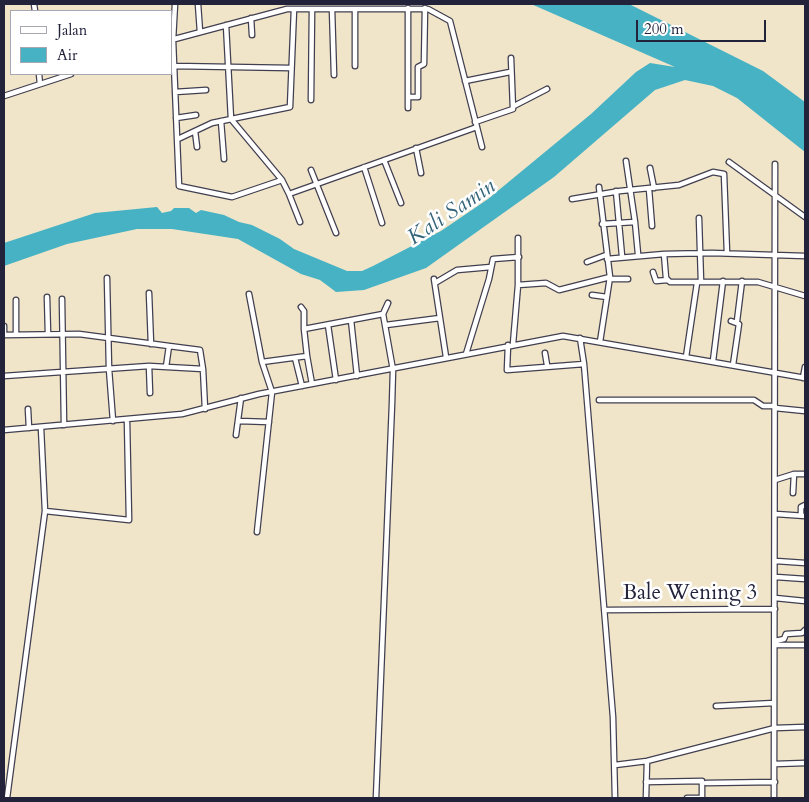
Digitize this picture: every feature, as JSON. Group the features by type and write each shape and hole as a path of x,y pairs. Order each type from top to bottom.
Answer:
{"street":[{"path":"175,4 172,40 179,186 232,197 282,180"},
{"path":"198,4 200,32"},
{"path":"172,40 251,18 294,9 330,7 355,9 362,6 425,8 450,19 482,147"},
{"path":"330,7 334,75"},
{"path":"311,100 312,8"},
{"path":"408,8 408,108"},
{"path":"408,97 418,97 418,67 424,64 425,8"},
{"path":"178,139 221,121 290,107 290,68 294,9"},
{"path":"355,9 355,66"},
{"path":"251,18 252,35"},
{"path":"226,25 231,119 282,180 300,222"},
{"path":"511,58 510,72 514,106"},
{"path":"174,66 290,68"},
{"path":"464,81 510,72"},
{"path":"39,75 40,84"},
{"path":"4,96 68,75"},
{"path":"289,194 476,125 510,111 514,106 547,88"},
{"path":"175,92 206,90"},
{"path":"176,118 196,115"},
{"path":"221,121 224,159"},
{"path":"195,131 197,147"},
{"path":"416,148 421,173"},
{"path":"384,160 401,203"},
{"path":"626,161 632,190 638,254"},
{"path":"729,162 805,217"},
{"path":"774,798 776,577 775,164"},
{"path":"364,167 382,223"},
{"path":"650,168 652,226"},
{"path":"311,170 336,232"},
{"path":"572,199 600,193 679,185 713,172 724,174 727,253"},
{"path":"599,187 610,278 600,342"},
{"path":"616,191 622,256"},
{"path":"686,357 699,283 699,218"},
{"path":"602,224 635,222"},
{"path":"518,238 518,285 507,370 546,365 584,364"},
{"path":"586,262 607,257 638,254 727,253 805,256"},
{"path":"664,254 667,280"},
{"path":"466,354 491,267 492,256 518,256"},
{"path":"446,357 435,281 457,270 491,267"},
{"path":"653,272 656,281 667,280 699,283 742,281 774,285 805,296"},
{"path":"107,278 109,369 113,421"},
{"path":"518,285 546,283 559,290 610,278 628,279"},
{"path":"713,361 723,281"},
{"path":"733,364 739,324 737,321 742,281"},
{"path":"149,293 151,344"},
{"path":"249,294 262,362 272,392 257,532"},
{"path":"592,295 606,297"},
{"path":"47,297 48,334"},
{"path":"62,299 64,425"},
{"path":"16,300 16,334"},
{"path":"376,798 393,370 383,314 388,303"},
{"path":"301,307 304,311 304,329 312,384"},
{"path":"304,329 383,314"},
{"path":"386,325 440,318"},
{"path":"351,320 357,376"},
{"path":"731,321 737,321"},
{"path":"328,325 336,380"},
{"path":"4,326 4,335 62,333 200,350 205,409"},
{"path":"4,430 182,414 241,398 393,370 446,357 563,336 733,364 804,378 805,366"},
{"path":"580,338 584,364 613,717 615,798"},
{"path":"166,367 169,346"},
{"path":"545,353 546,365"},
{"path":"262,362 307,356"},
{"path":"295,358 302,386"},
{"path":"4,376 149,366 203,369"},
{"path":"149,366 150,393"},
{"path":"236,435 241,398"},
{"path":"599,400 754,400 763,406 805,411"},
{"path":"28,409 29,428"},
{"path":"45,511 129,520 127,420"},
{"path":"239,421 268,422"},
{"path":"7,798 45,511 41,428"},
{"path":"775,480 794,474 805,474"},
{"path":"793,493 794,474"},
{"path":"776,514 803,516 801,506 805,504"},
{"path":"776,561 805,563"},
{"path":"776,577 805,579"},
{"path":"775,598 805,601"},
{"name":"Bale Wening 3","path":"606,610 775,609"},
{"path":"775,643 784,639 786,634 802,633 805,630"},
{"path":"775,643 805,645"},
{"path":"716,706 774,703"},
{"path":"614,765 647,762 775,728 805,727"},
{"path":"646,798 647,762"},
{"path":"775,764 805,762"},
{"path":"646,782 702,781 702,798 687,798"},
{"path":"706,783 775,782"}],"water":[{"path":"531,4 629,4 763,71 805,102 805,152 737,98 713,86 685,80 655,90 554,177 426,268 364,290 336,292 320,280 301,274 238,239 172,229 137,229 67,244 4,266 4,243 95,213 157,207 162,213 171,211 174,208 189,208 196,213 201,210 224,215 239,222 252,225 280,239 294,249 347,271 362,271 373,266 441,231 488,199 591,114 636,72 650,63 675,67"}],"water label":[{"name":"Kali Samin","path":"452,213"}]}
